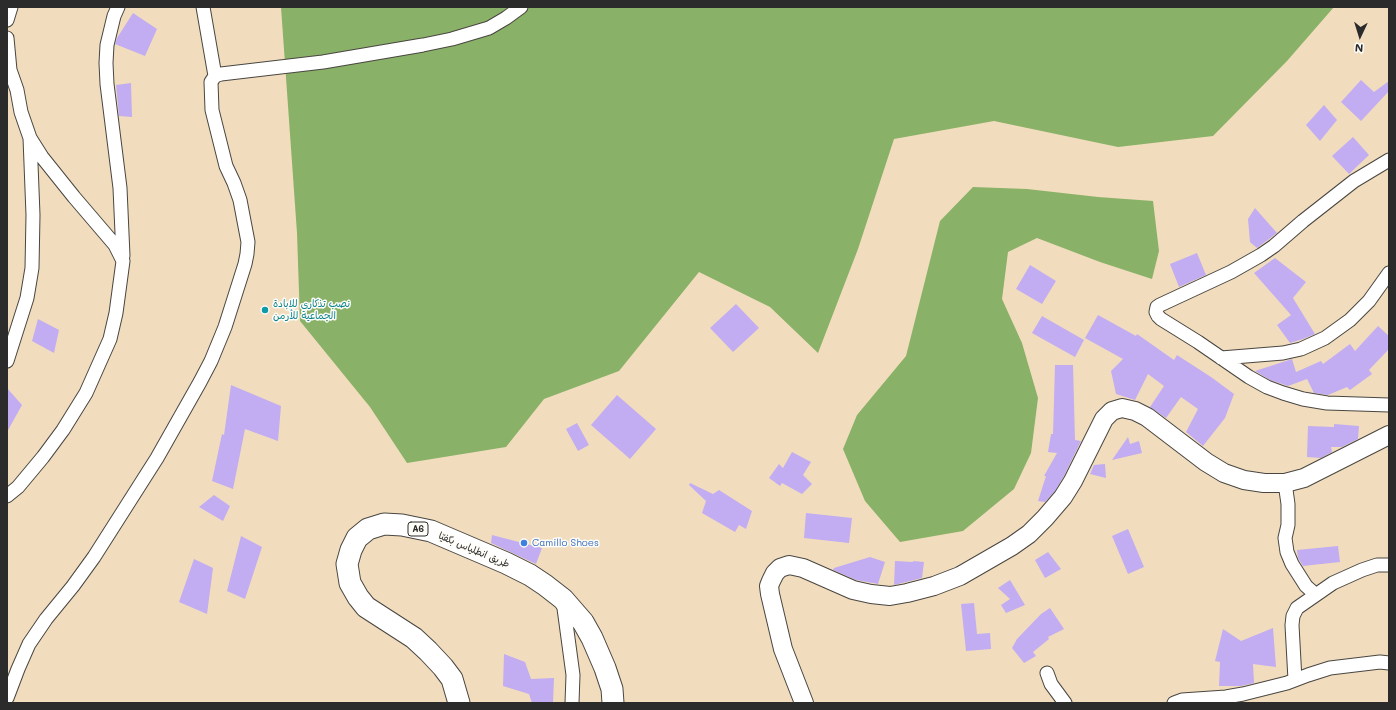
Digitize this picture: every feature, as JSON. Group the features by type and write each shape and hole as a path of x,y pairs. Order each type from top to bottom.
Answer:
{"highway":[{"name":"طريق انطلياس بكفيّا","path":"459,703 452,679 443,666 414,638 366,608 350,582 347,564 351,550 357,538 368,530 384,524 402,525 431,532 506,563 545,585 563,599 583,622 592,638 605,668 612,688 614,703"}],"main road":[{"path":"804,703 783,648 770,594 769,586 771,580 780,568 789,565 803,568 853,590 890,596 907,594 960,576 1012,546 1029,534 1045,518 1063,497 1073,482 1104,419 1112,411 1122,408 1135,411 1147,417 1206,462 1224,473 1244,480 1264,484 1285,483 1304,478 1389,435"}],"street":[{"path":"7,20 11,7"},
{"path":"7,496 18,487 43,457 63,430 86,393 110,339 116,313 123,261 120,188 107,84 106,63 107,45 114,16 118,7"},
{"path":"7,698 29,644 46,619 94,557 157,458 200,382 211,361 225,327 245,264 248,242 240,200 226,166 212,110 211,82 214,76 203,7"},
{"path":"214,76 220,74 323,62 423,46 489,28 506,18 520,7"},
{"path":"7,38 10,70 17,90 21,112 30,138 42,157 115,245 123,261"},
{"path":"7,361 27,298 32,268 33,215 30,138"},
{"path":"1389,160 1354,181 1261,255 1232,272 1157,307 1156,312 1161,319 1267,387 1303,399 1327,403 1389,405"},
{"path":"1221,358 1283,353 1301,349 1325,338 1344,325 1360,311 1389,273"},
{"path":"1285,483 1288,504 1288,525 1285,538 1287,552 1292,564 1306,586 1315,594"},
{"path":"1295,680 1292,625 1293,616 1297,608 1315,594 1333,583 1377,565 1389,565"},
{"path":"563,599 573,675 572,703"},
{"path":"1174,703 1182,700 1226,697 1243,694 1287,683 1330,668 1380,662 1389,663"},
{"path":"1047,673 1054,688 1065,703"}],"green space":[{"path":"281,7 1334,7 1287,61 1213,136 1118,147 994,121 894,139 858,249 818,353 770,307 699,272 619,371 544,399 506,447 407,463 370,407 300,321 297,233"},
{"path":"973,187 1027,189 1098,197 1153,201 1159,251 1152,279 1100,262 1037,238 1008,252 1002,299 1022,343 1038,398 1031,453 1014,489 963,531 900,542 865,501 843,449 857,415 906,356 940,221"}],"building":[{"path":"133,13 157,29 145,56 115,44 117,38"},
{"path":"1361,80 1374,92 1389,81 1389,91 1361,121 1341,102"},
{"path":"131,83 132,117 119,116 116,85"},
{"path":"1324,105 1337,120 1320,141 1306,125"},
{"path":"1353,137 1369,155 1349,174 1332,156"},
{"path":"1255,208 1277,233 1257,248 1250,242 1248,219"},
{"path":"1197,253 1206,275 1179,287 1170,264"},
{"path":"1275,258 1306,282 1293,298 1315,334 1290,343 1277,325 1291,315 1254,273"},
{"path":"1030,265 1056,281 1042,304 1016,289"},
{"path":"736,304 759,328 733,352 710,328"},
{"path":"1098,315 1136,336 1137,334 1174,360 1177,355 1234,394 1225,418 1203,446 1186,432 1198,409 1181,397 1166,418 1150,407 1164,386 1148,374 1135,400 1116,394 1111,371 1123,359 1085,338"},
{"path":"1042,316 1084,340 1075,357 1032,333"},
{"path":"38,319 59,330 54,353 32,341"},
{"path":"1378,326 1389,336 1389,349 1369,370 1372,374 1350,390 1347,387 1328,395 1314,393 1307,379 1288,386 1270,380 1255,371 1292,359 1296,372 1321,361 1323,364 1350,344 1355,351"},
{"path":"1055,365 1073,365 1075,440 1081,441 1064,476 1055,491 1045,502 1038,501 1046,476 1044,476 1057,453 1048,452 1051,434 1053,434"},
{"path":"231,385 281,406 278,441 245,429 233,489 212,481 222,434 224,435"},
{"path":"7,388 22,405 7,432"},
{"path":"617,395 656,429 630,459 591,425"},
{"path":"577,423 589,445 578,451 566,429"},
{"path":"1334,424 1359,426 1358,439 1342,447 1331,447 1332,452 1321,458 1307,457 1308,426 1334,427"},
{"path":"1128,437 1130,444 1139,441 1142,453 1112,460"},
{"path":"792,452 811,462 803,475 812,484 802,494 782,483 780,486 769,478 779,464 783,468"},
{"path":"1105,464 1106,478 1090,474 1094,465"},
{"path":"690,483 713,494 719,490 752,511 746,529 739,525 735,532 702,513 706,501 689,485"},
{"path":"214,495 230,506 223,521 199,507"},
{"path":"806,513 852,518 849,543 804,538"},
{"path":"1128,529 1144,567 1128,574 1112,536"},
{"path":"492,535 542,548 536,564 491,543"},
{"path":"241,536 262,547 245,599 227,591"},
{"path":"1338,546 1340,562 1303,566 1298,558 1297,550"},
{"path":"1048,552 1061,569 1045,578 1035,560"},
{"path":"870,557 885,562 878,584 856,580 833,570 834,568"},
{"path":"194,559 213,568 207,614 179,602"},
{"path":"895,561 924,562 922,578 894,585"},
{"path":"1010,580 1025,605 1006,613 1001,605 1010,599 998,588"},
{"path":"974,603 977,634 990,633 991,649 966,651 961,604"},
{"path":"1050,608 1064,629 1048,637 1049,639 1033,652 1036,656 1024,663 1012,648 1017,639 1041,614"},
{"path":"1273,628 1276,667 1253,664 1254,683 1241,686 1219,686 1220,662 1215,661 1223,629 1241,641"},
{"path":"504,654 525,662 531,679 554,678 553,703 532,703 529,694 503,686"}],"place":[{"name":"نصب تذكاري للإبادة الجماعية للأرمن","path":"265,310"},
{"name":"Camillo Shoes","path":"524,543"}]}
